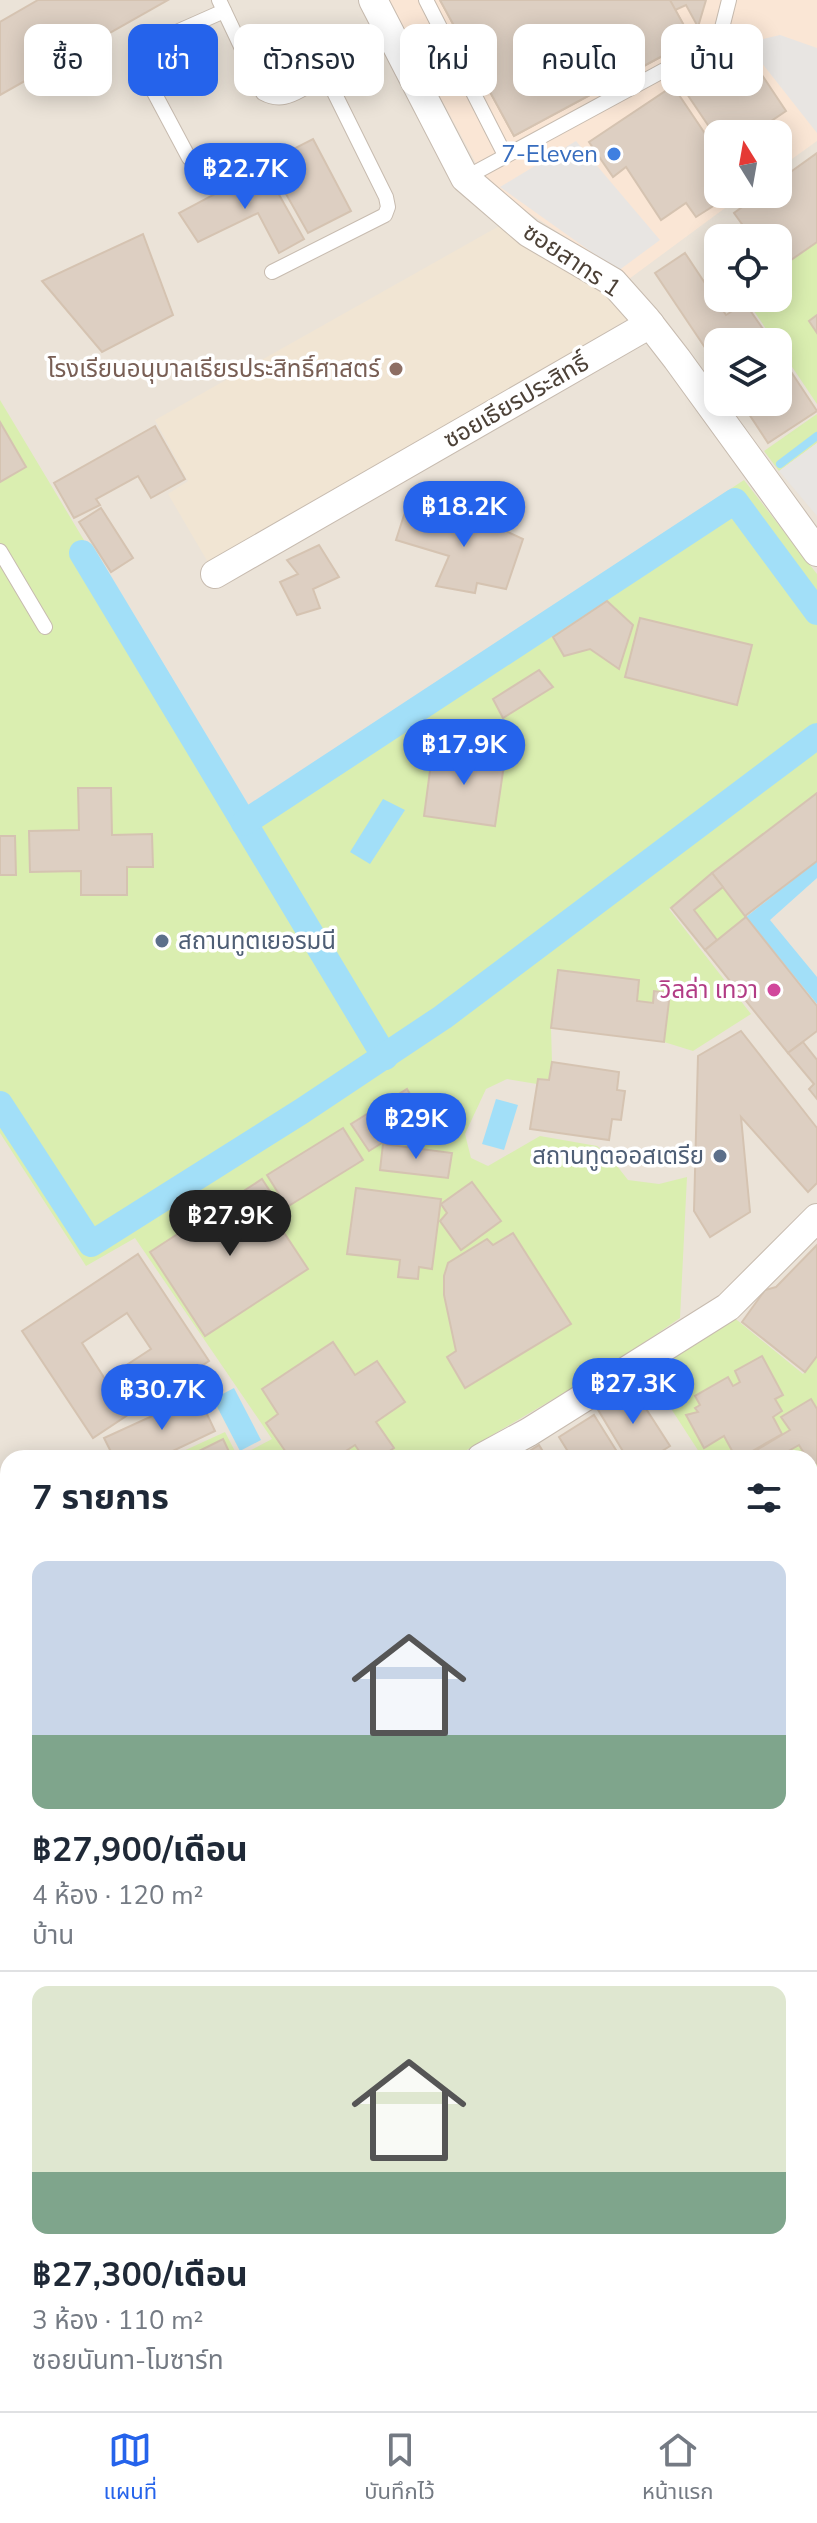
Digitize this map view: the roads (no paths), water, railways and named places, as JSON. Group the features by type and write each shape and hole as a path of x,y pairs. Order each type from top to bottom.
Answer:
{"street":[{"name":"ซอยสาทร 1","path":"373,0 465,178 529,233 613,282 650,324 817,552"},
{"name":"ซอยเธียรประสิทธิ์","path":"215,574 650,324"},
{"path":"496,1450 728,1307 817,1218"}],"lane":[{"path":"426,0 505,155"},
{"path":"465,178 703,49 722,28 729,0"},
{"path":"189,158 140,66 140,53 154,42 221,6 263,93 283,99 317,82 331,86 386,197 388,207 385,215 272,272"},
{"path":"0,551 45,627"}],"water":[{"path":"383,799 405,810 370,864 350,852"},
{"path":"817,861 817,878 770,920 817,977 817,1004 746,917"},
{"path":"496,1099 518,1105 504,1150 482,1144"},
{"path":"234,1388 261,1440 239,1450 213,1399"}],"waterway":[{"path":"780,464 817,436"},
{"path":"244,823 735,501 817,612"},
{"path":"82,553 385,1057"},
{"path":"0,1104 91,1244 302,1111 443,1017 817,736"}],"place":[{"name":"7-Eleven","path":"614,154"},
{"name":"โรงเรียนอนุบาลเธียรประสิทธิ์ศาสตร์","path":"396,369"},
{"name":"สถานทูตเยอรมนี","path":"162,941"},
{"name":"วิลล่า เทวา","path":"774,990"},
{"name":"สถานทูตออสเตรีย","path":"720,1156"}]}
